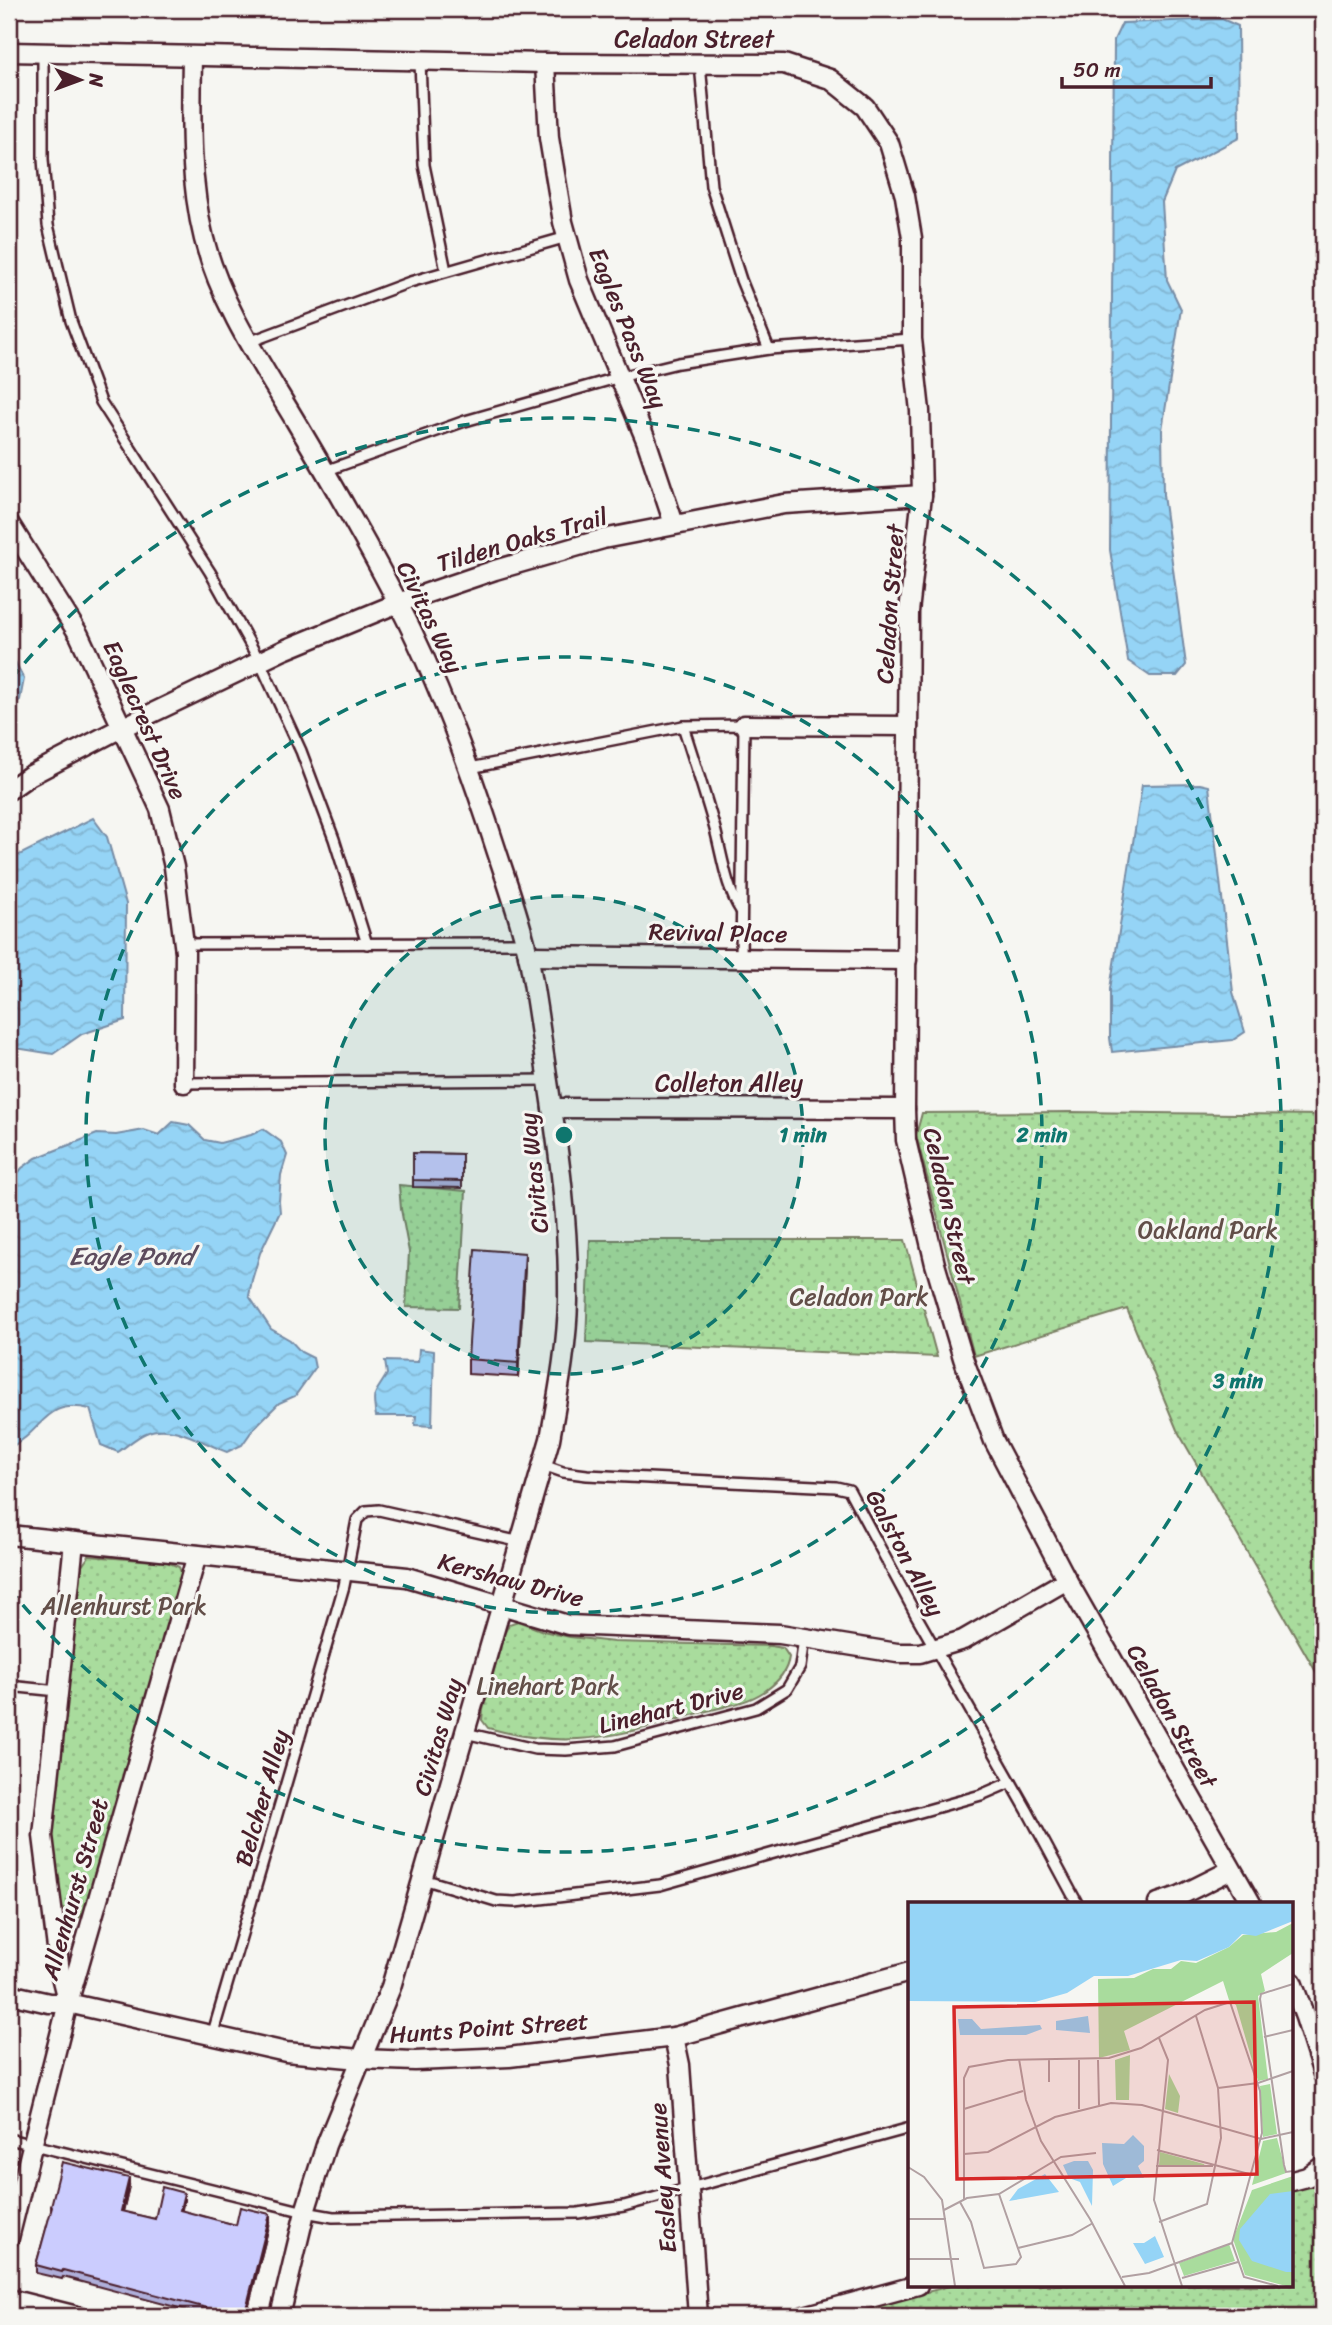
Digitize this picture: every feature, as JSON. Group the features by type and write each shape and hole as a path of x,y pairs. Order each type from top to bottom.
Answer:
{"street":[{"name":"Celadon Street","path":"9,52 43,55 545,63 784,64 831,79 865,107 889,143 905,196 912,238 912,338 920,411 922,495 909,612 905,1109 906,1140 917,1192 963,1358 994,1440 1067,1580 1250,1902"},
{"name":"Civitas Way","path":"192,57 191,135 194,186 203,230 223,293 398,603 443,698 470,768 527,950 565,1200 568,1305 563,1365 550,1439 391,1987 326,2145 305,2212 280,2316"},
{"name":"Eagles Pass Way","path":"545,63 548,138 567,237 579,280 646,440 674,524"},
{"name":"Tilden Oaks Trail","path":"9,790 29,776 121,728 260,662 398,603 495,570 603,539 674,524 784,505 922,495"},
{"name":"Eaglecrest Drive","path":"9,523 79,635 160,809 174,867 184,944 184,1083"},
{"path":"744,725 908,726"},
{"name":"Revival Place","path":"527,950 741,958 906,960"},
{"name":"Colleton Alley","path":"552,1108 905,1109"},
{"name":"Kershaw Drive","path":"9,1535 407,1577 568,1625 780,1634 897,1653 920,1653 962,1640 1067,1580"},
{"path":"68,2003 60,1972 43,1836 75,1542"},
{"name":"Allenhurst Street","path":"9,2238 68,2003 197,1555"},
{"path":"1161,1902 1231,1870"},
{"name":"Hunts Point Street","path":"9,1994 48,2003 68,2003 286,2052 415,2061 509,2057 674,2037 908,1973"},
{"path":"1294,1993 1299,2019 1323,2074"},
{"name":"Easley Avenue","path":"674,2037 680,2065 698,2316"},
{"path":"1294,2180 1307,2177 1323,2166"},
{"path":"804,2316 914,2286"},
{"path":"9,2299 77,2316"}],"lane":[{"path":"43,55 43,159 48,225 71,321 101,402 210,572 260,662 310,776 334,839 367,944"},
{"path":"420,61 424,165 446,271"},
{"path":"699,64 711,186 741,280 769,349"},
{"path":"249,342 410,282 567,237"},
{"path":"325,471 465,421 678,363 769,349 912,338"},
{"path":"470,768 683,726 744,725 741,958"},
{"path":"683,726 702,783 726,872 736,903 742,912"},
{"path":"184,944 367,944 527,950"},
{"path":"184,1083 548,1080"},
{"name":"Galston Alley","path":"543,1465 563,1472 587,1475 849,1490 1076,1902"},
{"name":"Belcher Alley","path":"212,2036 346,1571 357,1520 366,1511 379,1510 522,1542"},
{"name":"Linehart Drive","path":"465,1733 535,1749 566,1750 615,1746 756,1708 787,1689 800,1667 804,1638"},
{"path":"9,1686 58,1691"},
{"path":"423,1879 496,1901 515,1902 660,1885 981,1795 1011,1782"},
{"path":"9,2139 333,2217 578,2213 624,2206 908,2129"}],"green space":[{"name":"Oakland Park","path":"922,1113 1323,1115 1323,1684 1177,1430 1127,1309 974,1356 916,1135"},
{"path":"399,1185 466,1191 459,1308 406,1307 409,1252"},
{"name":"Celadon Park","path":"590,1240 905,1240 937,1357 586,1342"},
{"name":"Allenhurst Park","path":"89,1556 167,1562 179,1567 182,1575 83,1916 70,1920 62,1911 52,1838 82,1566"},
{"name":"Linehart Park","path":"518,1621 543,1631 570,1637 614,1642 771,1646 783,1648 789,1657 784,1672 774,1684 742,1702 609,1736 566,1739 532,1737 488,1728 482,1720 504,1634 509,1624"},
{"path":"1323,2177 1323,2316 838,2316 949,2286 1294,2286 1294,2190 1311,2185"}],"water":[{"path":"1222,19 1238,26 1239,138 1175,171 1162,202 1167,280 1181,309 1162,430 1163,495 1186,665 1177,676 1150,676 1128,661 1110,550 1114,40 1122,23"},
{"path":"9,650 24,679 20,700 9,707"},
{"path":"1142,785 1209,786 1233,992 1245,1032 1233,1040 1112,1052 1110,989"},
{"path":"93,818 107,837 126,904 125,1020 82,1034 53,1054 9,1047 9,860"},
{"name":"Eagle Pond","path":"173,1122 189,1125 205,1140 220,1143 263,1129 281,1142 287,1155 281,1175 280,1212 260,1253 249,1296 271,1329 313,1358 315,1368 295,1396 279,1403 254,1428 242,1445 227,1452 187,1435 156,1430 135,1439 118,1452 101,1445 90,1409 75,1407 53,1412 21,1441 9,1448 9,1184 22,1168 36,1158 97,1134 116,1135 144,1130 159,1135"},
{"path":"419,1349 434,1351 432,1426 415,1425 416,1416 376,1416 374,1397 387,1374 385,1361 418,1362"}],"building":[{"path":"413,1153 462,1154 462,1181 413,1180"},
{"path":"475,1249 525,1253 518,1363 468,1359"},
{"path":"62,2162 129,2178 121,2211 155,2219 162,2187 184,2193 180,2210 236,2225 240,2207 270,2214 245,2313 237,2316 36,2265"}]}
